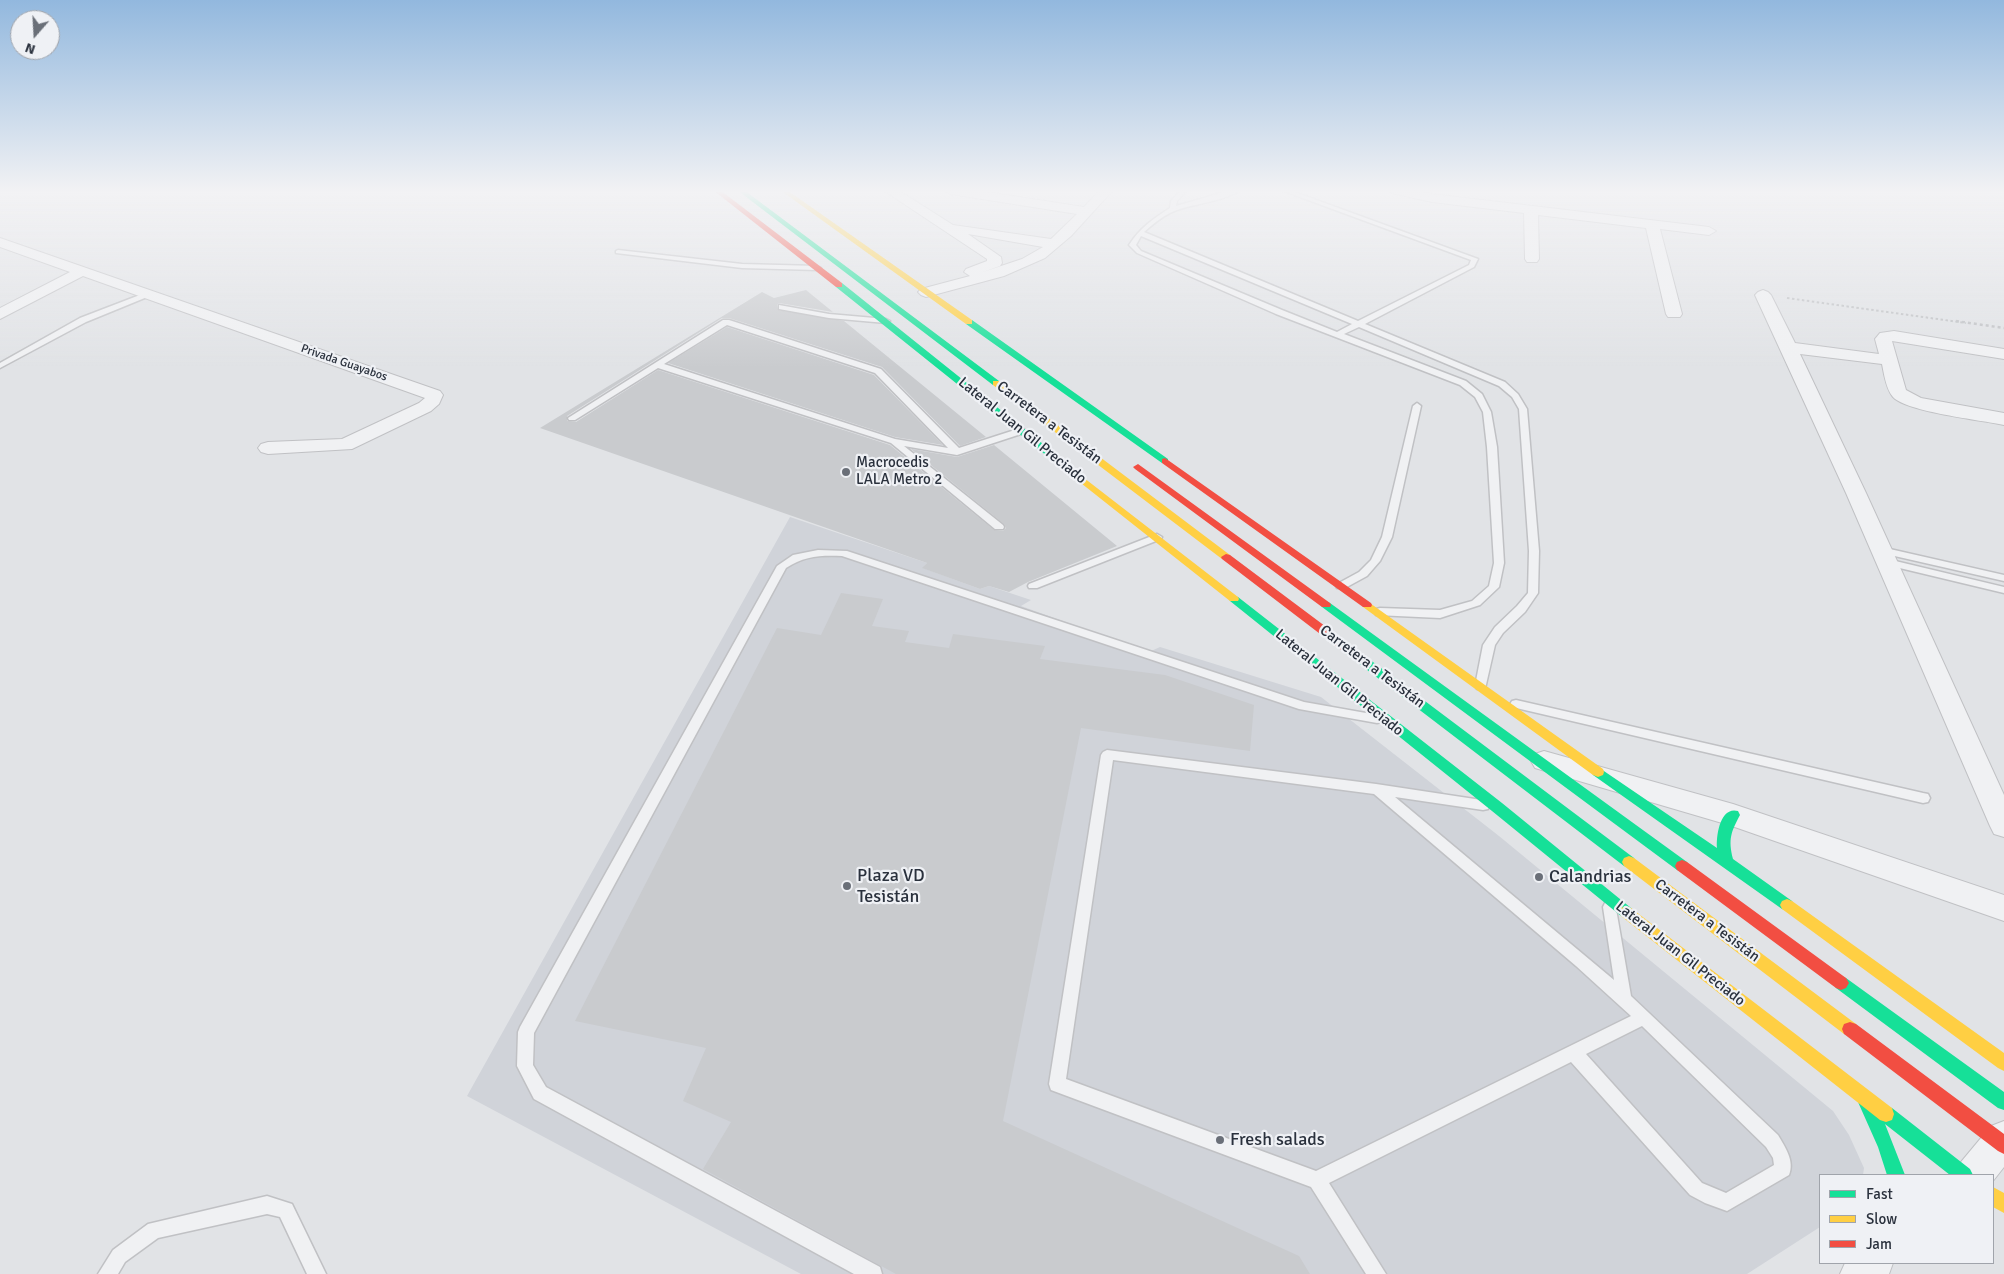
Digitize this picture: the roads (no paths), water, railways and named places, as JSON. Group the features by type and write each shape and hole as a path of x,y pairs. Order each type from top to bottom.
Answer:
{"main road":[{"name":"Lateral Juan Gil Preciado","path":"794,249 886,321 1386,721 1497,807 1608,898 1963,1174"},
{"name":"Carretera a Tesistán","path":"819,249 2003,1142"},
{"path":"867,249 1502,701 1609,780 2004,1062"},
{"name":"Carretera a Tesistán","path":"1129,461 2004,1102"},
{"path":"1726,862 1721,838 1725,825 1734,815"},
{"path":"1864,1097 1886,1145 1896,1174"}],"street":[{"name":"Privada Guayabos","path":"21,249 434,394 433,400 425,407 344,445 268,448"},
{"path":"922,289 985,268 994,263 994,258 981,249"},
{"path":"922,289 1015,266 1039,255 1046,249"},
{"path":"1532,249 1532,259"},
{"path":"1658,249 1674,314"},
{"path":"0,314 82,271"},
{"path":"1763,295 1884,556 2004,826"},
{"path":"2004,354 1886,336 1883,339 1889,366 1898,392 1910,400 2004,419"},
{"path":"1792,354 1812,360 1889,366"},
{"path":"1536,759 1734,815 2004,908"},
{"path":"1975,1174 2003,1142"},
{"path":"1860,1274 1873,1264"}],"lane":[{"path":"1136,249 1279,312 1462,384 1479,396 1487,412 1492,447 1499,563 1494,587 1476,603 1440,614 1377,612"},
{"path":"1180,249 1502,384 1515,396 1524,409 1534,551 1533,593 1521,609 1499,630 1489,645 1481,686"},
{"path":"1339,334 1472,266 1475,259 1452,249"},
{"path":"618,252 714,263 792,269 818,268"},
{"path":"0,366 84,320 148,295"},
{"path":"782,307 829,316 886,321"},
{"path":"572,418 726,322 878,371 957,452"},
{"path":"657,365 893,441 957,452 1022,431"},
{"path":"1341,586 1363,574 1375,560 1387,537 1417,406"},
{"path":"893,441 999,527"},
{"path":"1034,586 1157,537"},
{"path":"873,1274 540,1093 525,1066 526,1032 782,566 797,556 818,552 843,553 1303,706 1386,721"},
{"path":"1884,556 1951,566 2004,578"},
{"path":"1884,556 1955,578 2004,590"},
{"path":"1951,566 1955,578"},
{"path":"1502,701 1924,798"},
{"path":"1377,1274 1317,1180 1057,1084 1107,755 1376,789 1497,807"},
{"path":"1376,789 1644,1017 1772,1141 1781,1156 1783,1169 1727,1202 1711,1198 1696,1189 1574,1053"},
{"path":"1608,898 1624,999"},
{"path":"1317,1180 1644,1017"},
{"path":"107,1274 119,1256 154,1230 267,1205 286,1210 316,1274"}],"place":[{"name":"Macrocedis LALA Metro 2","path":"846,472"},
{"name":"Calandrias","path":"1539,877"},
{"name":"Plaza VD Tesistán","path":"847,886"},
{"name":"Fresh salads","path":"1220,1140"}]}
